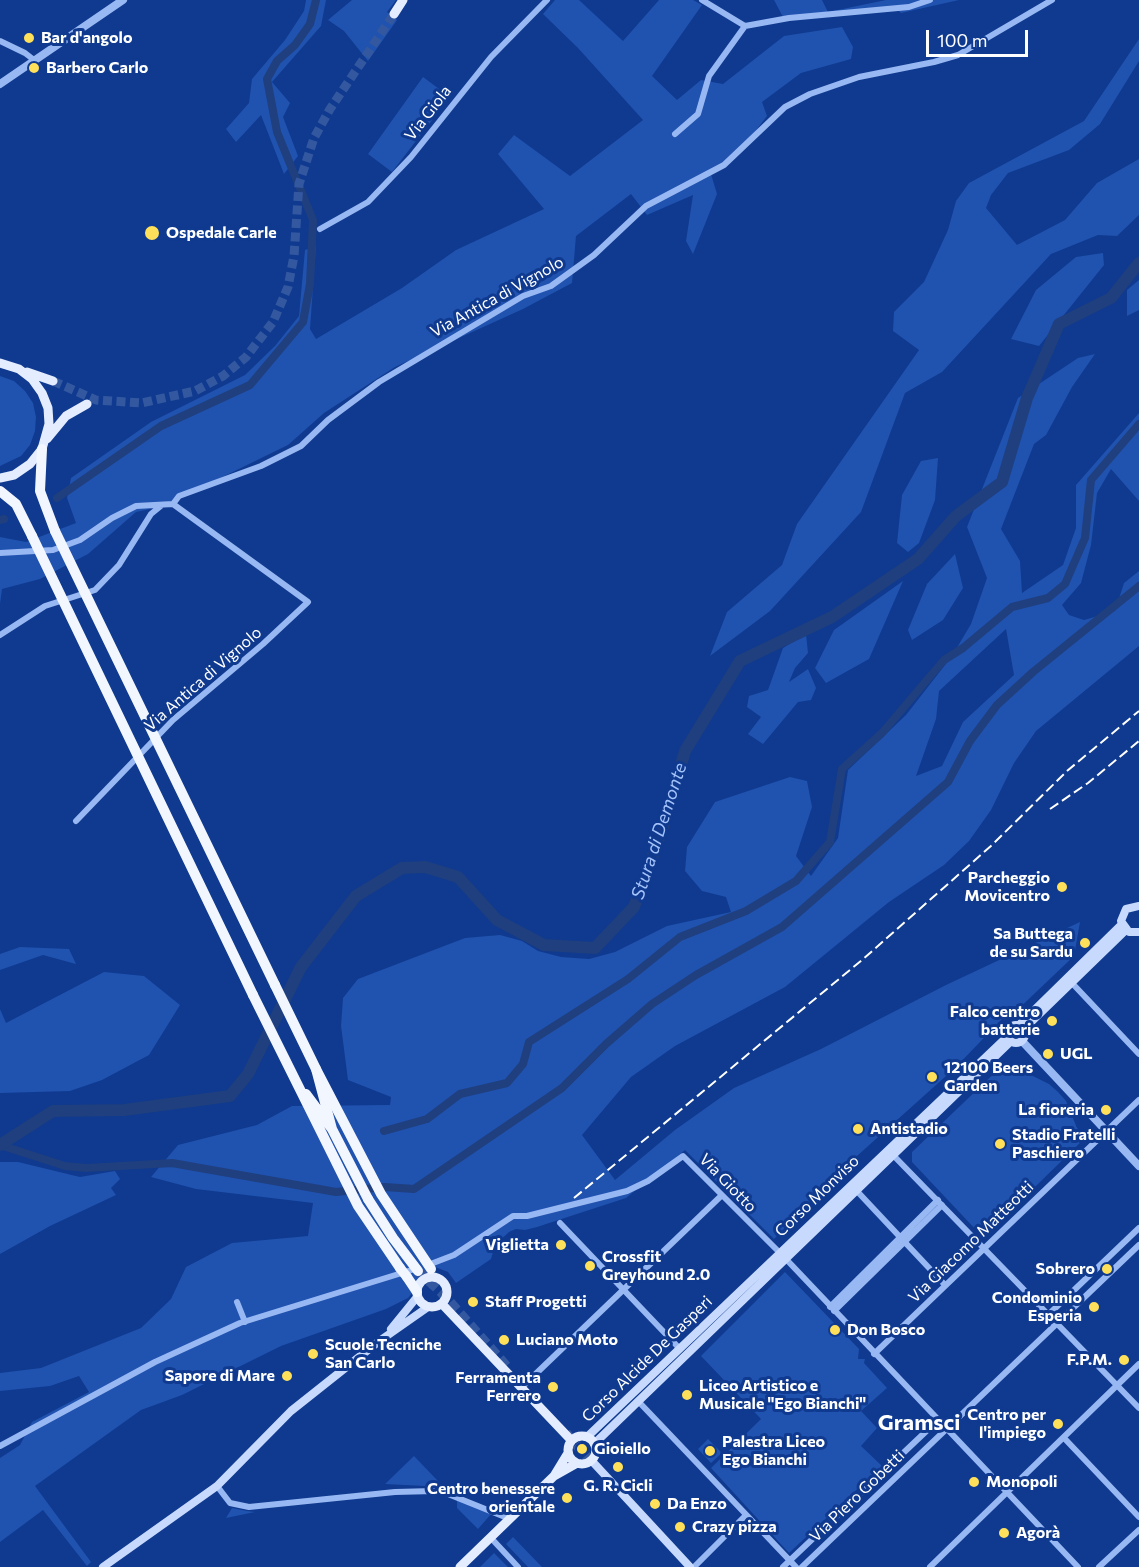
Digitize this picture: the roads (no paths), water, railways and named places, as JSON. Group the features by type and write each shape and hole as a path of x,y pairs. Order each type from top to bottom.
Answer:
{"highway":[{"path":"44,445 40,491 55,531 316,1069 381,1194 433,1273"},
{"path":"0,491 16,504 290,1072 358,1206 417,1294"},
{"path":"316,1069 333,1129"},
{"path":"290,1072 333,1129 377,1214 418,1271"}],"main road":[{"path":"394,14 403,0"},
{"path":"0,363 53,381"},
{"path":"19,369 32,379 42,393 48,408 49,424 44,445"},
{"path":"0,478 14,475 30,464 66,416 87,404"},
{"path":"1124,927 1122,914 1126,909 1139,906"},
{"path":"1124,927 1139,932"},
{"path":"1124,927 1022,1027 1022,1041 1016,1043 1008,1039 1010,1026 1022,1027 1071,982 1124,927"},
{"name":"Corso Monviso","path":"782,1256 855,1190 1008,1039"},
{"name":"Corso Monviso","path":"782,1256 1008,1039"},
{"name":"Corso Alcide De Gasperi","path":"591,1440 680,1349 782,1256"},
{"name":"Corso Alcide De Gasperi","path":"591,1440 638,1401 782,1256"},
{"path":"378,1341 417,1294 423,1280 433,1273 448,1290 442,1304"},
{"path":"417,1294 428,1307"},
{"path":"103,1567 217,1485 291,1412 378,1341 428,1307 442,1304"},
{"path":"442,1304 571,1440"},
{"path":"554,1476 577,1463 591,1460 595,1454 591,1440 577,1437 571,1440"},
{"path":"460,1567 554,1476 568,1453 571,1440"},
{"path":"568,1453 577,1463"},
{"path":"591,1460 692,1567"}],"street":[{"path":"0,84 123,0"},
{"name":"Via Giola","path":"320,229 368,202 411,157 491,57 548,0"},
{"path":"702,0 745,26 789,18 909,7 930,0"},
{"name":"Via Antica di Vignolo","path":"76,821 174,720 308,602 173,504 179,496 261,466 301,446 328,420 379,382 523,296 551,286 594,255 646,206 724,165 785,107 810,94 859,76 934,62 958,55 1052,0"},
{"path":"675,134 698,114 709,76 745,26"},
{"path":"0,41 25,52 34,60"},
{"path":"0,635 45,606 94,590 118,565 152,514 162,504"},
{"path":"0,553 52,550 80,540 112,518 136,506 173,504"},
{"path":"1071,982 1139,1054"},
{"path":"1022,1041 1139,1166"},
{"name":"Via Giacomo Matteotti","path":"874,1354 1139,1100"},
{"path":"892,1154 1139,1408"},
{"name":"Via Giotto","path":"244,1319 393,1278 454,1255 513,1216 527,1216 627,1191 648,1181 683,1156 782,1256 1078,1567"},
{"path":"855,1190 945,1285"},
{"path":"521,1388 721,1196"},
{"path":"832,1309 940,1203"},
{"path":"560,1223 680,1349"},
{"path":"1048,1315 1139,1228"},
{"name":"Via Piero Gobetti","path":"802,1567 1139,1245"},
{"path":"0,1446 155,1362 244,1319 237,1302"},
{"path":"930,1567 1006,1492 1065,1439 1139,1364"},
{"path":"638,1401 796,1567"},
{"name":"Via Piero Gobetti","path":"783,1567 937,1421"},
{"path":"1065,1439 1139,1517"},
{"path":"217,1485 230,1503 249,1507 395,1492 434,1491 448,1494 510,1519"},
{"path":"692,1567 746,1515"},
{"path":"1099,1567 1139,1530"},
{"path":"490,1538 518,1567"}],"waterway":[{"path":"57,498 161,426 250,385 303,322 310,284 313,220 277,132 267,79 277,61 295,45 310,24 316,0"},
{"name":"Stura di Demonte","path":"0,1145 53,1111 124,1110 230,1096 248,1074 301,967 356,896 402,868 425,867 458,877 497,920 544,945 595,948 634,907 662,830 685,751 740,661 832,617 918,559 956,516 1002,482 1027,398 1059,324 1111,298 1139,263"},
{"path":"384,1131 427,1119 460,1094 507,1083 523,1064 529,1042 628,979 680,937 746,911 796,881 830,842 842,769 882,733 944,660 963,648 1012,607 1048,598 1065,584 1085,538 1091,480 1139,424"},
{"path":"0,520 4,519"},
{"path":"0,1145 65,1166 86,1168 172,1163 336,1192 385,1187 414,1189 562,1088 606,1044 652,1004 696,975 782,927 948,782 970,741 997,705 1033,672 1139,586"}],"tunnel":[{"path":"53,381 96,400 142,403 195,391 223,376 246,357 273,322 288,287 294,256 299,184 314,138 330,109 394,14"},
{"path":"418,1271 441,1292 508,1368"},
{"path":"566,1433 596,1467"}],"railway":[{"path":"574,1198 862,960 992,845 1067,771 1139,711"},
{"path":"1050,809 1088,783 1139,741"}],"place":[{"name":"Bar d'angolo","path":"29,38"},
{"name":"Barbero Carlo","path":"34,68"},
{"name":"Ospedale Carle","path":"152,233"},
{"name":"Parcheggio Movicentro","path":"1062,887"},
{"name":"Sa Buttega de su Sardu","path":"1085,943"},
{"name":"Falco centro batterie","path":"1052,1021"},
{"name":"UGL","path":"1048,1054"},
{"name":"12100 Beers Garden","path":"932,1077"},
{"name":"La fioreria","path":"1106,1110"},
{"name":"Antistadio","path":"858,1129"},
{"name":"Stadio Fratelli Paschiero","path":"1000,1144"},
{"name":"Viglietta","path":"561,1245"},
{"name":"Crossfit Greyhound 2.0","path":"590,1266"},
{"name":"Sobrero","path":"1107,1269"},
{"name":"Staff Progetti","path":"473,1302"},
{"name":"Condominio Esperia","path":"1094,1307"},
{"name":"Don Bosco","path":"835,1330"},
{"name":"Luciano Moto","path":"504,1340"},
{"name":"Scuole Tecniche San Carlo","path":"313,1354"},
{"name":"F.P.M.","path":"1124,1360"},
{"name":"Sapore di Mare","path":"287,1376"},
{"name":"Ferramenta Ferrero","path":"553,1387"},
{"name":"Liceo Artistico e Musicale \"Ego Bianchi\"","path":"687,1395"},
{"name":"Centro per l'impiego","path":"1058,1424"},
{"name":"Gioiello","path":"582,1449"},
{"name":"Palestra Liceo Ego Bianchi","path":"710,1451"},
{"name":"G. R. Cicli","path":"618,1467"},
{"name":"Monopoli","path":"974,1482"},
{"name":"Centro benessere orientale","path":"567,1498"},
{"name":"Da Enzo","path":"655,1504"},
{"name":"Crazy pizza","path":"680,1527"},
{"name":"Agorà","path":"1004,1533"}],"district":[{"name":"Gramsci","path":"919,1423"}]}
